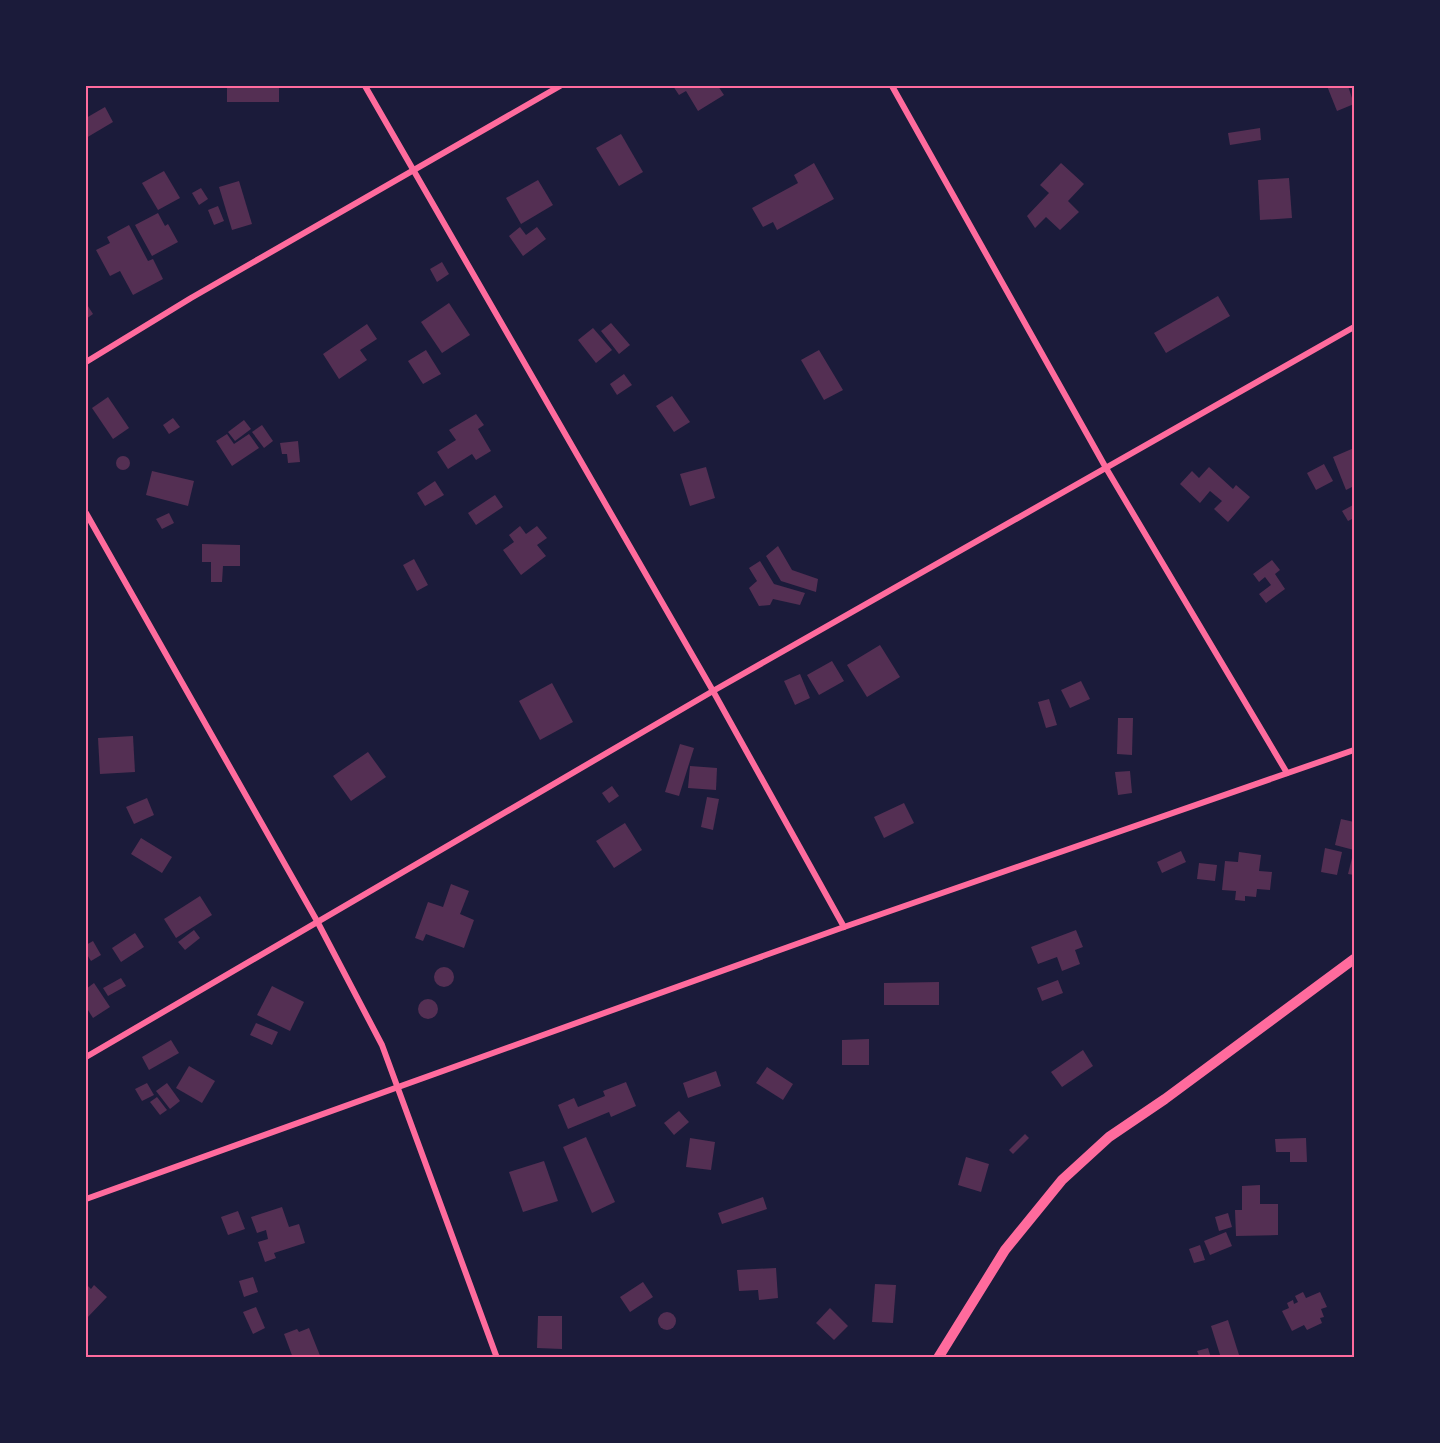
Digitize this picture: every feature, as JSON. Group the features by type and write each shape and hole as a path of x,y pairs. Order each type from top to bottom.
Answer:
{"main road":[{"path":"938,1358 1005,1250 1062,1180 1109,1137 1354,959"}],"street":[{"path":"365,86 713,691 844,927"},
{"path":"86,362 560,86"},
{"path":"892,86 1106,468 1287,773"},
{"path":"86,1057 713,691 1354,327"},
{"path":"86,513 317,921 382,1045 497,1358"},
{"path":"86,1199 844,927 1354,750"}],"building":[{"path":"227,86 279,86 279,102 227,102"},
{"path":"673,86 718,86 724,95 698,111 686,91 679,95"},
{"path":"1327,86 1348,86 1354,104 1337,111"},
{"path":"105,107 113,122 86,138 86,118"},
{"path":"1260,128 1261,140 1230,145 1228,133"},
{"path":"621,134 643,172 619,186 596,148"},
{"path":"814,163 834,199 777,230 773,222 763,227 752,208 798,183 794,175"},
{"path":"1061,163 1084,184 1068,201 1079,212 1060,230 1046,217 1035,228 1027,216 1049,193 1040,185"},
{"path":"164,171 180,198 158,210 142,183"},
{"path":"1289,178 1292,218 1260,220 1258,180"},
{"path":"538,180 553,205 521,224 506,198"},
{"path":"239,181 252,224 232,230 219,187"},
{"path":"201,188 208,199 199,205 192,193"},
{"path":"218,206 224,221 214,225 208,210"},
{"path":"158,213 165,226 168,224 178,242 152,256 135,225"},
{"path":"129,225 148,261 153,259 163,279 133,295 120,271 110,276 96,250 110,243 107,237"},
{"path":"520,227 526,235 537,227 546,239 523,256 509,236"},
{"path":"442,262 449,274 437,282 430,269"},
{"path":"1218,296 1230,316 1166,353 1154,333"},
{"path":"86,303 93,314 86,319"},
{"path":"449,303 470,335 442,353 421,322"},
{"path":"611,323 630,345 619,354 601,331"},
{"path":"367,324 377,339 360,350 367,360 339,379 323,354"},
{"path":"593,328 612,350 596,363 578,340"},
{"path":"426,350 441,374 423,384 408,361"},
{"path":"819,350 843,390 824,400 801,360"},
{"path":"624,374 632,385 617,395 610,384"},
{"path":"672,396 690,422 674,432 656,406"},
{"path":"108,397 129,428 113,439 92,408"},
{"path":"476,414 484,425 478,429 491,451 476,460 472,454 448,469 437,452 456,440 449,430"},
{"path":"173,418 180,427 169,434 163,425"},
{"path":"244,420 251,429 235,441 228,432"},
{"path":"262,425 273,441 264,448 252,432"},
{"path":"227,434 234,444 249,434 259,448 232,466 216,441"},
{"path":"298,441 300,462 288,463 287,454 282,454 280,443"},
{"path":"1354,448 1354,486 1346,490 1333,457"},
{"path":"120,456 126,456 130,463 126,470 120,470 116,466 116,460"},
{"path":"1324,464 1333,481 1316,490 1307,473"},
{"path":"706,467 715,498 690,506 680,474"},
{"path":"1209,467 1233,489 1236,485 1250,497 1228,522 1214,509 1222,501 1210,491 1200,503 1180,484 1192,471 1199,478"},
{"path":"152,471 194,481 188,506 146,495"},
{"path":"435,481 444,495 425,506 417,493"},
{"path":"495,495 503,507 476,525 468,513"},
{"path":"1353,505 1354,518 1348,521 1342,511"},
{"path":"169,513 174,523 162,529 156,519"},
{"path":"520,526 526,534 537,526 547,538 537,545 546,556 521,575 503,550 514,542 509,535"},
{"path":"202,544 240,545 240,566 223,566 222,582 211,582 211,562 202,562"},
{"path":"778,546 792,570 818,579 816,592 781,581 766,556"},
{"path":"414,559 428,585 417,591 403,565"},
{"path":"1272,560 1280,570 1275,574 1285,589 1266,603 1259,594 1271,585 1265,577 1259,582 1253,574"},
{"path":"760,561 774,584 805,593 800,605 773,599 770,605 759,606 749,588 757,581 749,568"},
{"path":"880,645 900,677 867,697 847,665"},
{"path":"832,661 844,681 819,695 807,675"},
{"path":"800,674 810,698 795,705 784,681"},
{"path":"1081,681 1090,699 1070,708 1061,690"},
{"path":"552,683 573,722 540,740 519,701"},
{"path":"1049,699 1057,725 1046,728 1038,702"},
{"path":"1118,718 1133,718 1132,755 1117,754"},
{"path":"133,736 135,772 100,774 98,738"},
{"path":"680,744 694,748 679,796 665,792"},
{"path":"368,752 386,777 351,801 333,776"},
{"path":"690,766 717,768 716,790 688,788"},
{"path":"1130,771 1132,793 1118,795 1115,772"},
{"path":"612,786 619,796 609,803 602,793"},
{"path":"707,797 719,799 713,830 701,827"},
{"path":"147,798 154,815 134,824 126,807"},
{"path":"904,803 914,823 884,838 874,817"},
{"path":"1341,819 1354,822 1354,850 1335,845"},
{"path":"625,823 642,850 614,868 596,841"},
{"path":"141,838 172,857 162,873 131,854"},
{"path":"1325,848 1342,852 1337,875 1321,872"},
{"path":"1354,850 1354,875 1348,874"},
{"path":"1181,851 1186,862 1162,873 1157,862"},
{"path":"1239,852 1261,855 1259,871 1272,872 1270,890 1257,889 1256,897 1245,896 1245,901 1235,900 1236,891 1222,890 1225,861 1238,862"},
{"path":"1199,863 1217,865 1215,881 1197,879"},
{"path":"451,884 469,891 460,914 474,920 464,948 426,934 423,941 415,938 428,902 443,907"},
{"path":"200,896 212,915 176,938 164,919"},
{"path":"194,930 200,938 185,950 178,942"},
{"path":"1076,930 1083,947 1075,950 1080,964 1062,971 1057,957 1038,964 1031,947"},
{"path":"135,933 144,947 121,962 112,948"},
{"path":"93,941 101,955 91,961 86,953 86,945"},
{"path":"444,967 451,970 454,977 451,984 444,987 437,984 434,977 437,970"},
{"path":"121,978 126,986 108,996 103,988"},
{"path":"1058,980 1063,993 1042,1001 1037,988"},
{"path":"939,982 939,1005 884,1005 884,983"},
{"path":"94,983 110,1007 93,1018 86,1007 86,989"},
{"path":"272,986 304,1002 290,1031 257,1015"},
{"path":"428,999 435,1002 438,1009 435,1016 428,1019 421,1016 418,1009 421,1002"},
{"path":"256,1023 278,1032 272,1045 250,1035"},
{"path":"869,1039 869,1065 842,1065 842,1040"},
{"path":"171,1040 179,1053 149,1070 142,1057"},
{"path":"1083,1050 1093,1066 1062,1087 1051,1072"},
{"path":"189,1066 215,1081 202,1103 176,1088"},
{"path":"767,1067 793,1084 783,1100 756,1083"},
{"path":"716,1071 721,1086 688,1098 683,1083"},
{"path":"626,1082 636,1106 611,1117 609,1112 568,1129 558,1105 574,1098 578,1107 605,1096 603,1091"},
{"path":"147,1083 154,1095 142,1101 135,1089"},
{"path":"167,1083 180,1101 170,1109 156,1091"},
{"path":"157,1097 167,1110 160,1115 150,1102"},
{"path":"679,1111 689,1122 674,1135 664,1123"},
{"path":"1025,1134 1029,1138 1013,1154 1009,1150"},
{"path":"586,1137 615,1202 592,1213 563,1147"},
{"path":"690,1138 715,1142 711,1170 686,1167"},
{"path":"1306,1138 1307,1162 1290,1162 1290,1152 1276,1152 1275,1139"},
{"path":"966,1157 989,1164 981,1192 958,1185"},
{"path":"544,1161 558,1201 523,1212 509,1172"},
{"path":"1260,1185 1260,1204 1278,1204 1278,1235 1236,1236 1235,1210 1242,1210 1242,1186"},
{"path":"763,1197 767,1209 722,1224 718,1213"},
{"path":"282,1207 289,1227 299,1224 305,1243 274,1253 276,1258 265,1262 258,1242 268,1239 266,1230 257,1233 251,1217"},
{"path":"238,1211 245,1229 228,1235 221,1217"},
{"path":"1228,1213 1232,1227 1219,1231 1215,1217"},
{"path":"1226,1232 1232,1246 1210,1255 1204,1241"},
{"path":"1200,1245 1205,1260 1194,1263 1189,1249"},
{"path":"776,1268 778,1298 759,1300 758,1290 739,1291 737,1270"},
{"path":"253,1277 258,1292 244,1297 239,1281"},
{"path":"643,1282 653,1297 630,1312 620,1297"},
{"path":"86,1284 91,1289 94,1285 107,1297 86,1319"},
{"path":"875,1284 896,1285 893,1323 872,1322"},
{"path":"1303,1292 1306,1298 1320,1292 1327,1307 1321,1309 1324,1317 1320,1318 1322,1323 1307,1330 1304,1325 1292,1331 1282,1311 1289,1308 1287,1303 1293,1300 1294,1304 1298,1302 1295,1296"},
{"path":"256,1307 265,1328 253,1334 243,1312"},
{"path":"830,1308 848,1326 834,1340 816,1323"},
{"path":"663,1312 671,1312 676,1317 674,1328 663,1330 658,1325 658,1317"},
{"path":"538,1316 562,1316 562,1349 537,1348"},
{"path":"1228,1320 1240,1358 1221,1358 1211,1326"},
{"path":"309,1328 321,1358 293,1358 284,1334 297,1329 299,1332"},
{"path":"1208,1348 1211,1358 1200,1358 1197,1351"}]}
